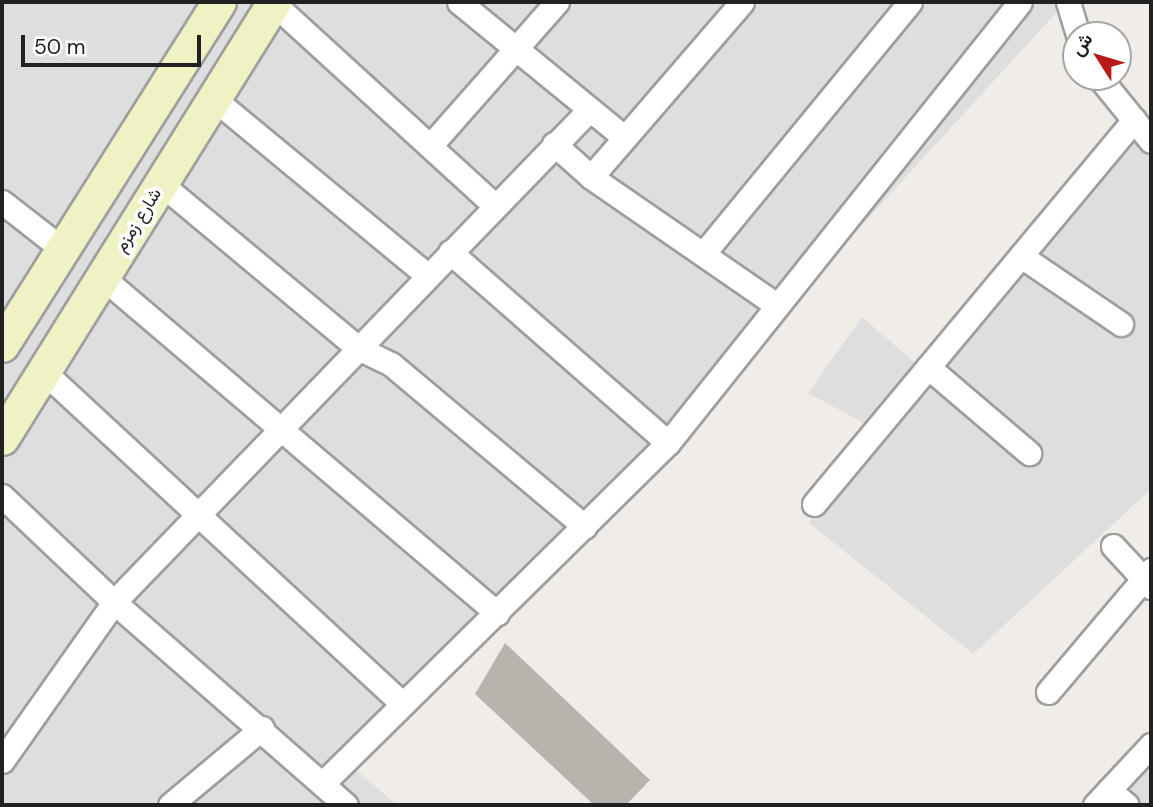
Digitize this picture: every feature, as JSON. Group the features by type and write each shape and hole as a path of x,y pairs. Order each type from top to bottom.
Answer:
{"main road":[{"path":"2,344 144,116 219,2"},
{"name":"شارع زمزم","path":"2,438 273,3"},
{"path":"144,116 186,144"}],"street":[{"path":"459,2 623,136"},
{"path":"430,146 557,2"},
{"path":"592,177 623,136 742,2"},
{"path":"703,254 910,2"},
{"path":"322,784 668,443 775,304 1020,2"},
{"path":"1068,2 1074,21"},
{"path":"273,3 495,206"},
{"path":"1110,91 1151,141"},
{"path":"214,99 428,276"},
{"path":"2,761 114,602 589,110"},
{"path":"814,504 1134,120"},
{"path":"554,145 592,177 775,304"},
{"path":"160,183 359,348 391,364 585,527"},
{"path":"2,202 61,248"},
{"path":"450,252 668,443"},
{"path":"1021,256 1121,324"},
{"path":"102,277 497,613"},
{"path":"928,367 1029,453"},
{"path":"43,371 403,704"},
{"path":"2,496 114,602 262,728 346,805"},
{"path":"1048,692 1149,578 1112,546"},
{"path":"170,805 262,728"},
{"path":"1127,805 1102,797 1151,745"}],"shaded area":[{"path":"2,2 1066,2 697,405 355,769 397,805 2,805"},
{"path":"1151,124 1151,489 973,654 809,523 869,426 808,393 862,317 929,375"},
{"path":"1151,738 1151,805 1092,805"}],"building":[{"path":"505,643 650,780 626,805 594,805 475,694"}]}
